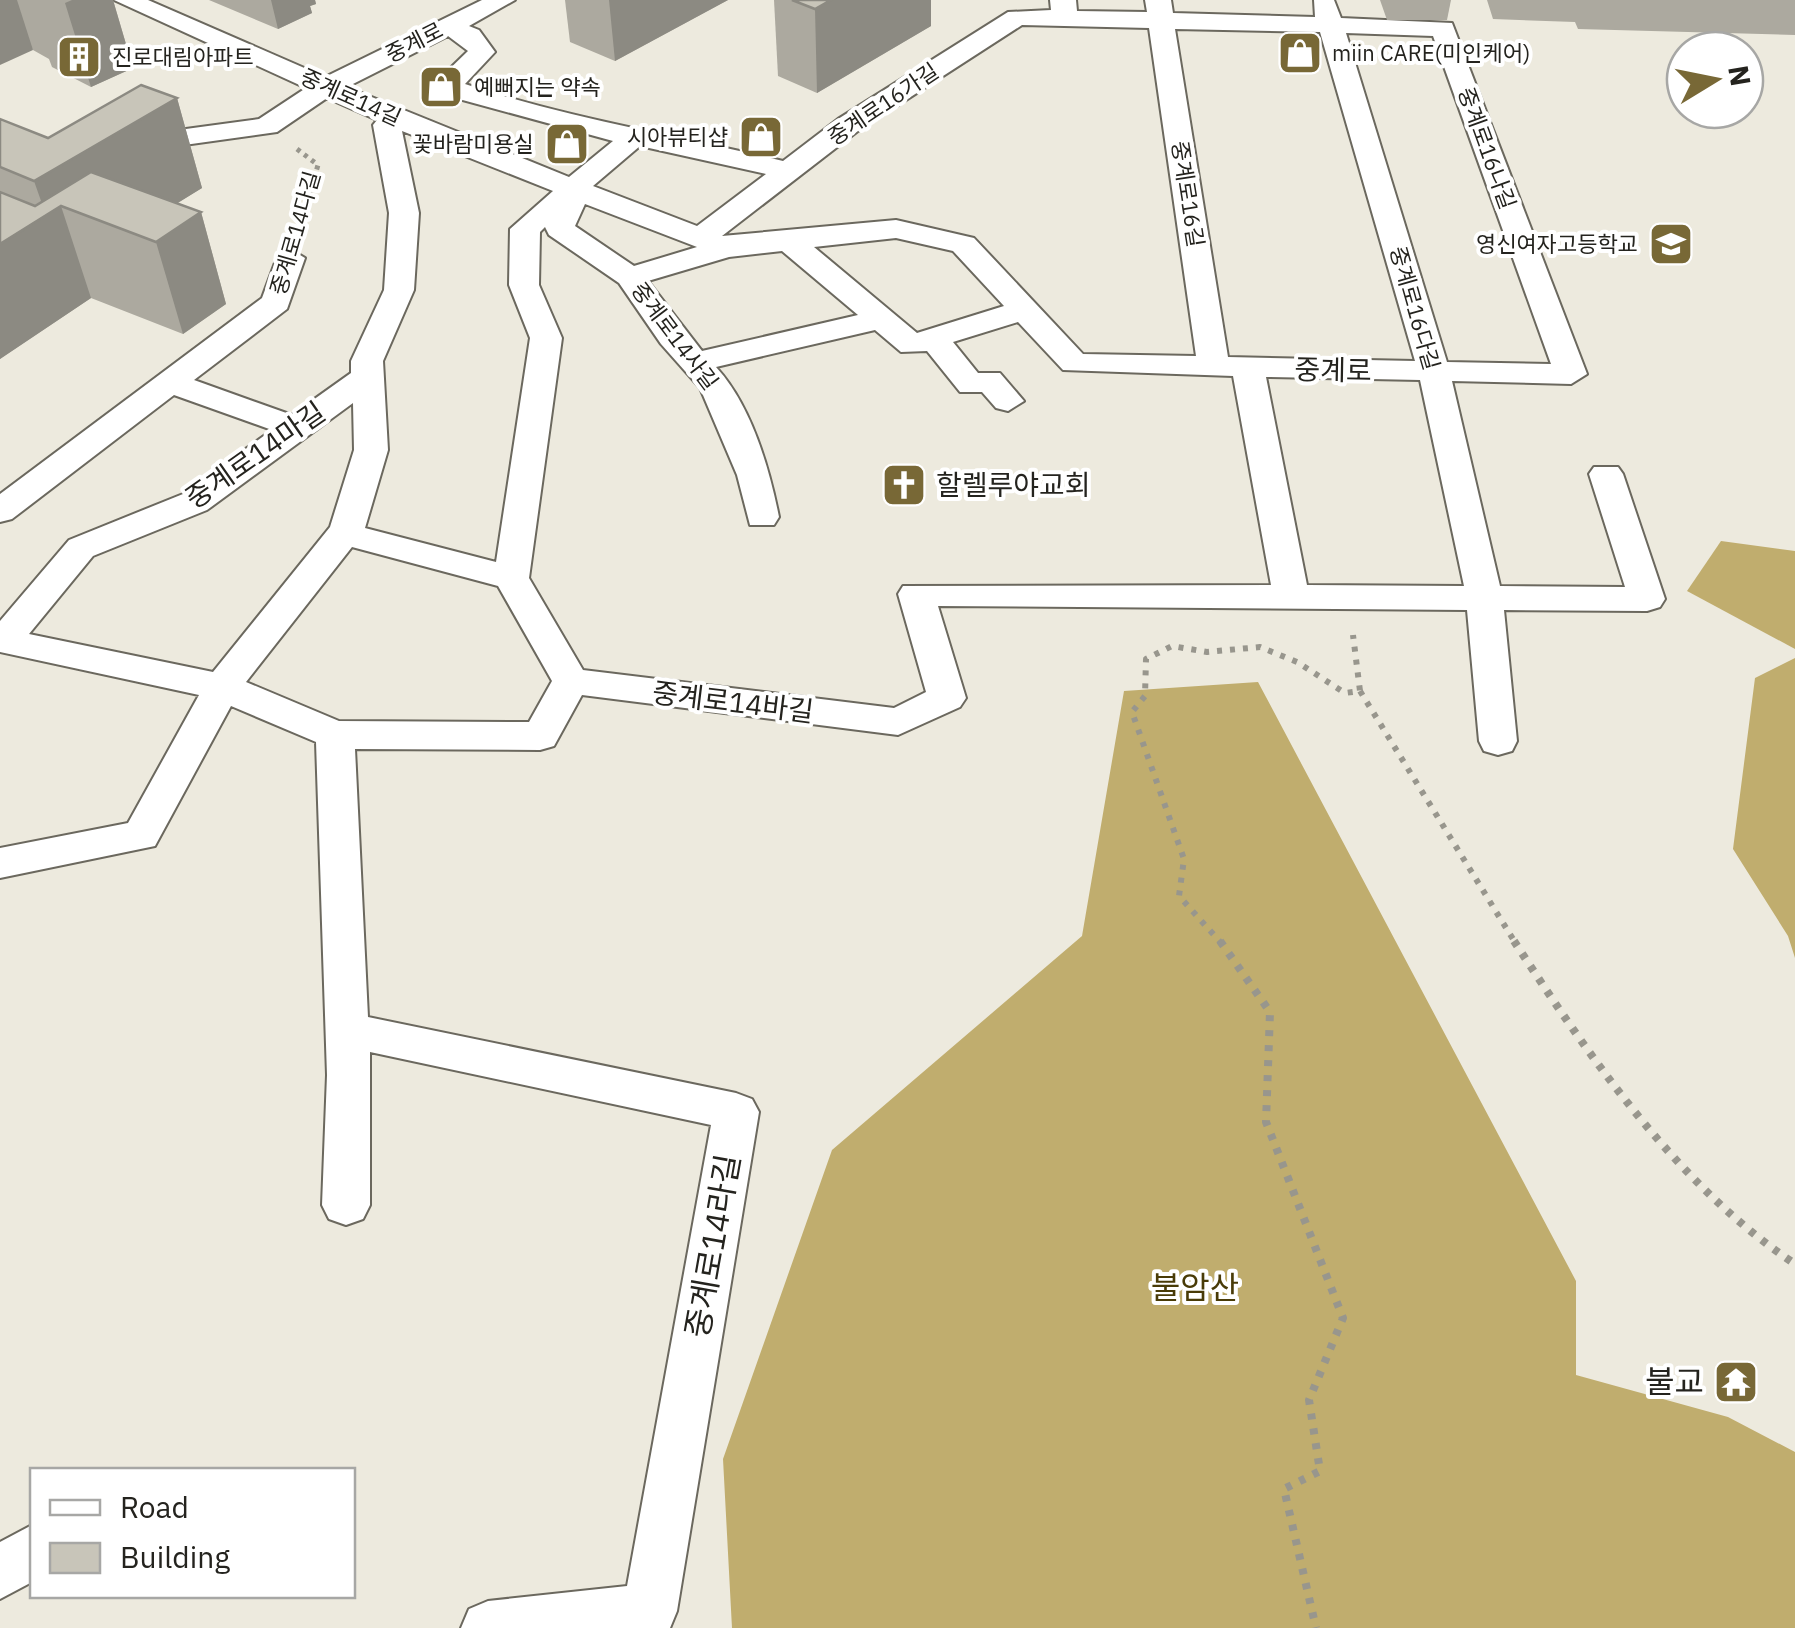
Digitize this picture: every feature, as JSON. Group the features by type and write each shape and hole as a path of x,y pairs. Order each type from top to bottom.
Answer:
{"street":[{"name":"중계로14길","path":"127,0 394,117 714,243"},
{"name":"중계로","path":"327,86 502,0"},
{"path":"1064,9 1160,10"},
{"name":"중계로16가길","path":"714,243 788,172 848,125 1017,18 1064,9"},
{"name":"중계로16나길","path":"1160,10 1326,12 1442,28 1571,374"},
{"name":"중계로16길","path":"1160,10 1231,369 1302,594"},
{"name":"중계로16다길","path":"1326,12 1434,371 1484,596 1498,741"},
{"path":"445,26 470,36 482,52 448,86 501,107 638,134 788,172"},
{"path":"98,149 267,126 327,86"},
{"path":"0,863 140,835 222,688 345,534 371,450 367,360 399,290 404,214 387,125 394,117"},
{"path":"346,1205 348,1030 335,735 540,736 571,682 511,578 546,338 524,285 525,229 638,134"},
{"name":"중계로14사길","path":"577,189 559,229 630,278 715,385 754,475 762,517"},
{"name":"중계로14길","path":"630,278 714,243 789,241 896,229 964,244 1074,363 1231,369"},
{"path":"789,241 912,345 1024,310"},
{"name":"중계로14다길","path":"0,512 276,302 290,258"},
{"path":"695,362 881,319"},
{"path":"933,338 972,385 989,380 1008,401"},
{"name":"중계로","path":"1231,369 1571,374"},
{"name":"중계로14마길","path":"335,735 222,688 2,640 81,548 195,502 368,376"},
{"path":"170,382 296,428"},
{"path":"1302,594 1646,599 1606,474"},
{"path":"345,534 511,578"},
{"name":"중계로14바길","path":"571,682 898,722 947,698 916,594 1302,594"},
{"name":"중계로14라길","path":"348,1030 736,1112 650,1612 488,1628"},
{"path":"0,1572 30,1553"}],"path":[{"name":"중계로14다길","path":"267,126 318,165 290,258"},
{"path":"1302,594 1357,639 1360,691 1566,1019 1648,1128 1759,1242 1795,1264"},
{"path":"1316,1628 1284,1489 1320,1472 1308,1400 1342,1318 1266,1122 1270,1012 1211,929 1180,896 1184,859 1132,712 1145,696 1146,659 1172,646 1208,652 1260,647 1297,662 1345,693 1360,691"}],"green space":[{"path":"1721,541 1795,551 1795,649 1687,591"},
{"path":"1795,658 1795,958 1788,936 1733,849 1755,678"},
{"name":"불암산","path":"1258,682 1576,1281 1576,1375 1728,1417 1795,1452 1795,1628 732,1628 723,1459 832,1150 1082,936 1124,691"}],"building":[{"path":"792,0 831,0 815,9"},
{"path":"141,85 177,98 34,181 0,167 0,119 48,138"},
{"path":"91,172 201,212 156,242 61,206 0,244 0,192 35,206"}],"place":[{"name":"miin CARE(미인케어)","path":"1300,53"},
{"name":"진로대림아파트","path":"79,57"},
{"name":"예뻐지는 약속","path":"441,87"},
{"name":"시아뷰티샵","path":"761,137"},
{"name":"꽃바람미용실","path":"567,144"},
{"name":"영신여자고등학교","path":"1671,244"},
{"name":"할렐루야교회","path":"904,485"},
{"name":"불교","path":"1736,1382"}]}
